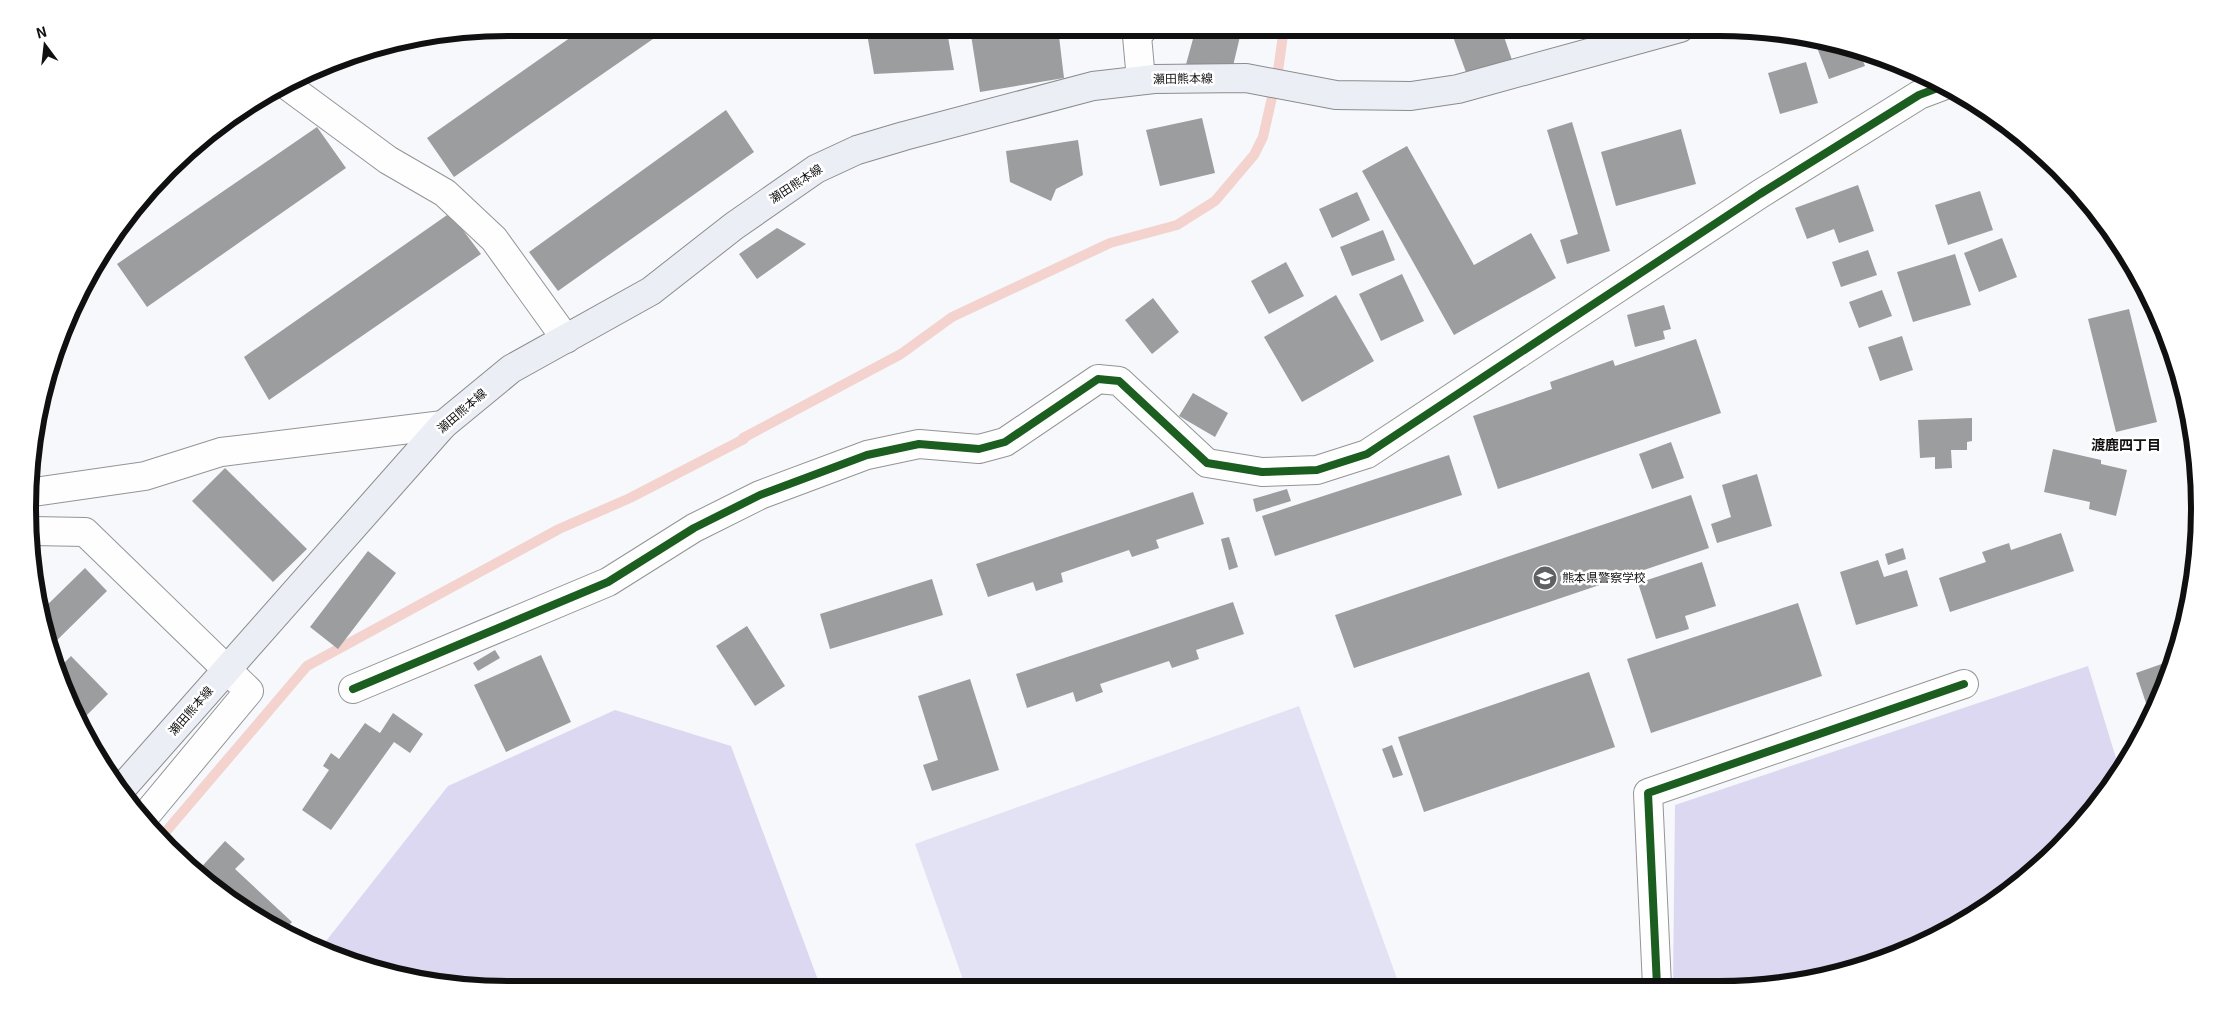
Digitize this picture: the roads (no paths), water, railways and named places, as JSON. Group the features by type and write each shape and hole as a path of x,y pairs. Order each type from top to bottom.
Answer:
{"main road":[{"name":"瀬田熊本線","path":"126,785 443,425 511,369 651,291 734,226 816,169 857,150 1094,86 1141,80 1246,78 1336,96 1411,96 1458,89 1651,36"}],"street":[{"path":"1137,36 1141,80"},
{"path":"292,89 388,160 445,193 494,239 566,338"},
{"path":"353,689 608,582 694,528 760,495 867,455 919,444 979,449 1005,442 1098,379 1119,381 1207,463 1262,472 1316,470 1367,454 1760,194 1920,95 1935,89"},
{"path":"37,492 145,476 221,452 443,425"},
{"path":"37,531 85,532 249,691 148,813"},
{"path":"1657,981 1648,793 1964,684"}],"waterway":[{"path":"165,832 307,666 559,529 630,498 744,439 901,354 952,317 1110,243 1177,225 1215,201 1254,155 1263,137 1278,71 1283,36"}],"place":[{"name":"熊本県警察学校","path":"1545,578"}],"district":[{"name":"渡鹿四丁目","path":"2126,445"}]}
